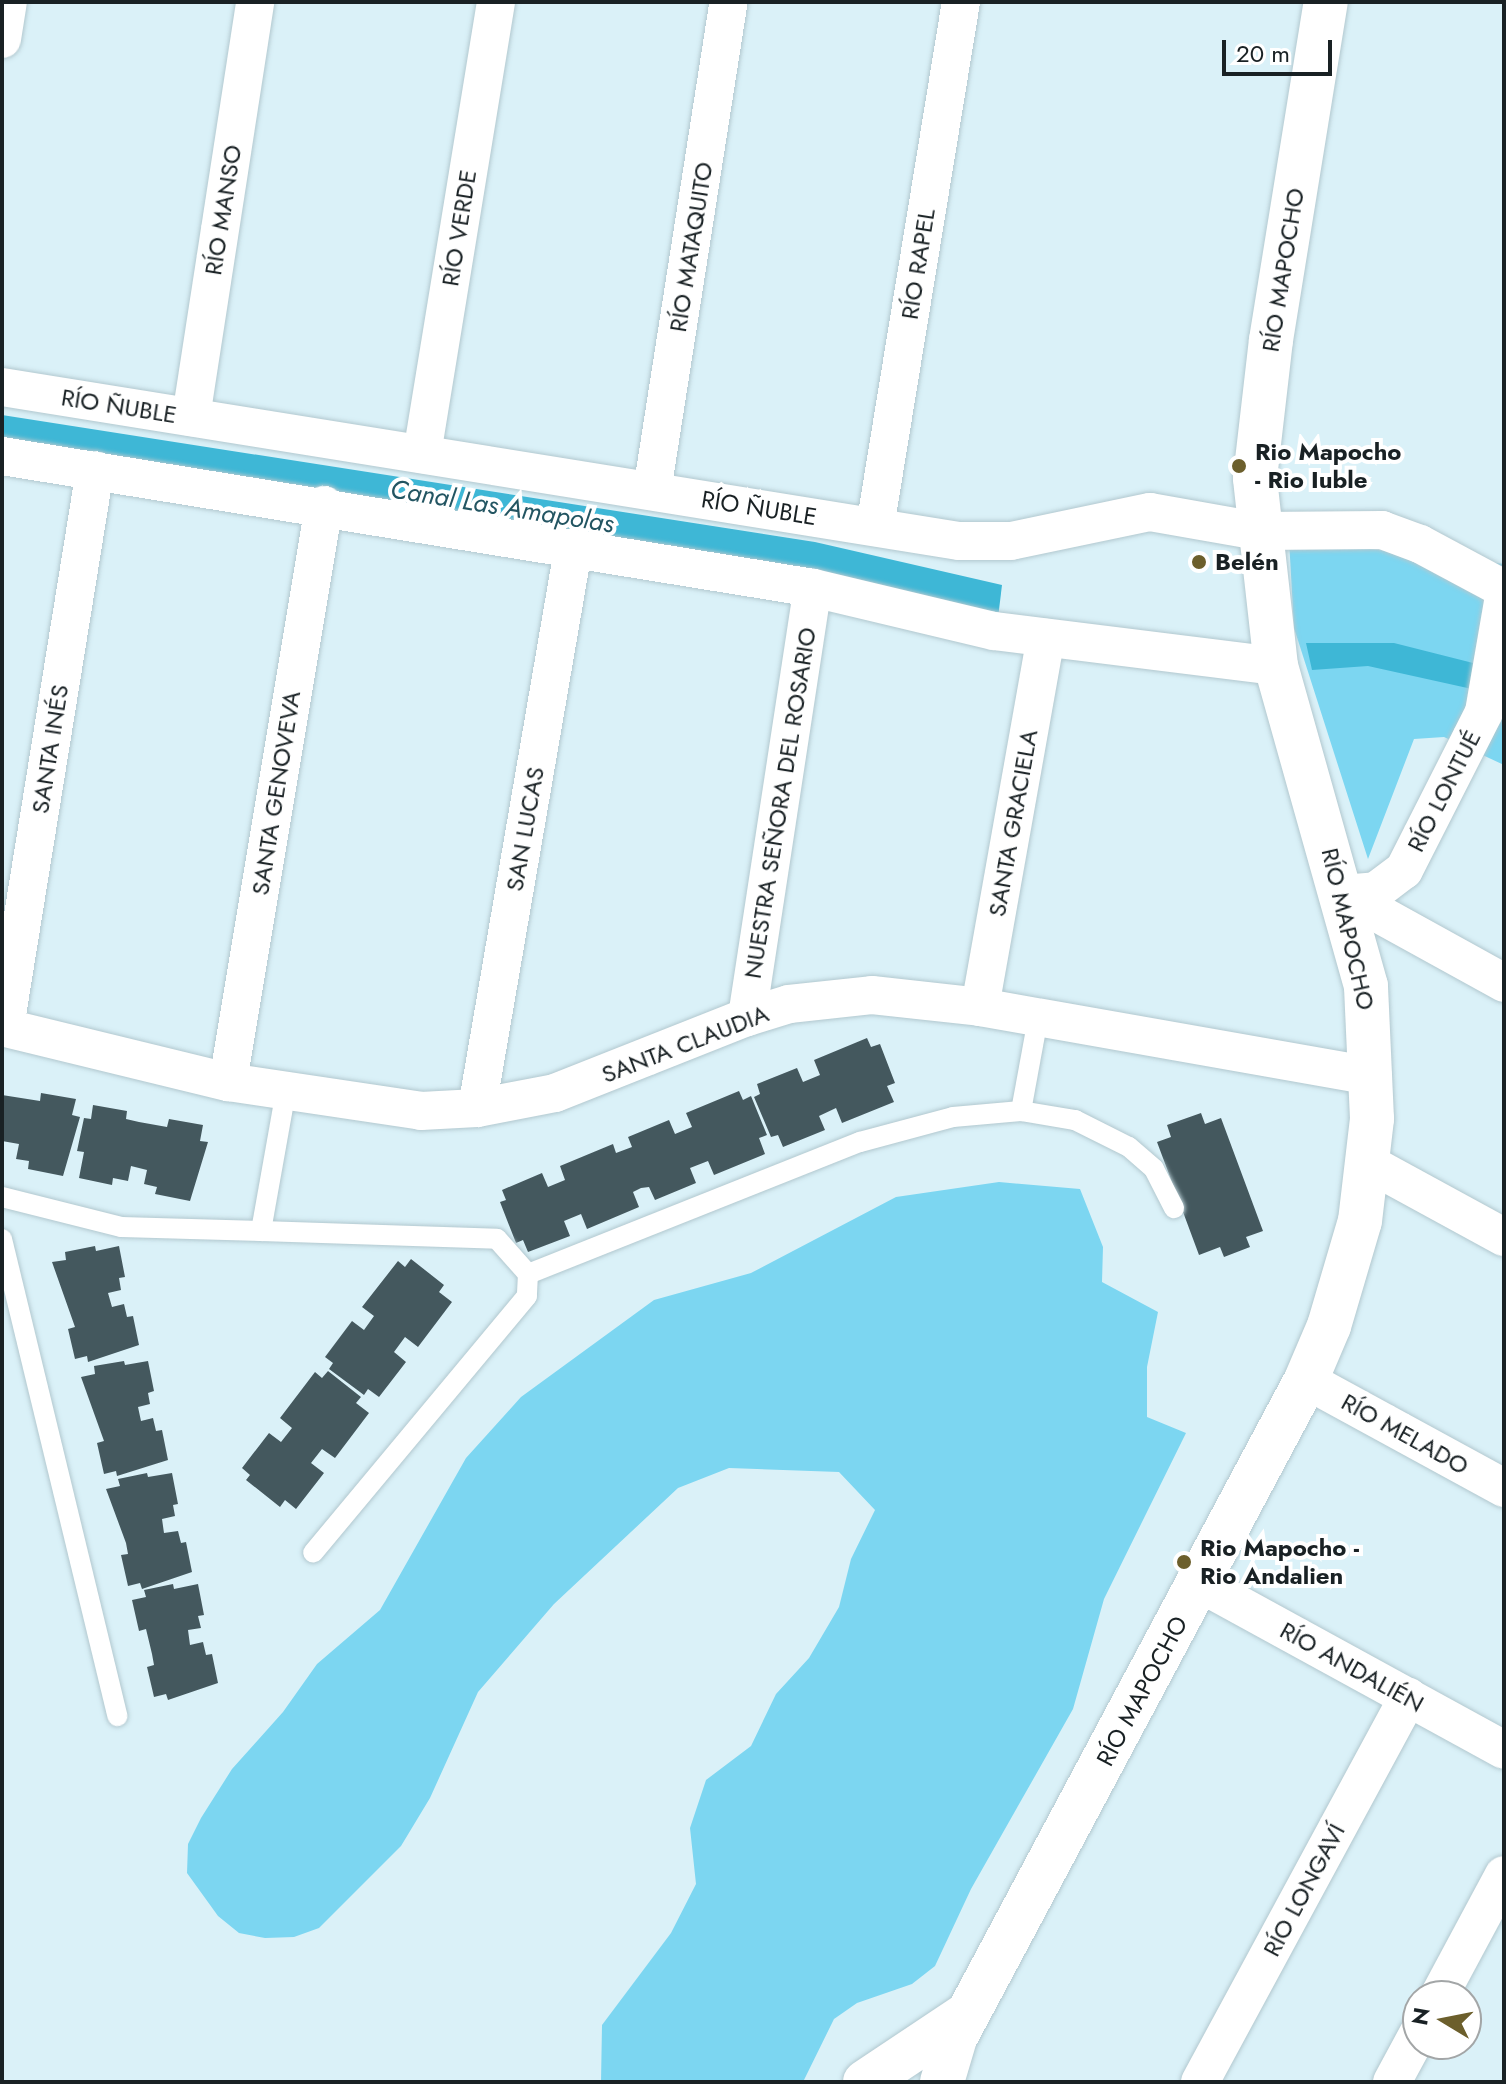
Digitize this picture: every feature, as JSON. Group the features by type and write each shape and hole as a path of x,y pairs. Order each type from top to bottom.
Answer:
{"street":[{"path":"2,39 8,2"},
{"name":"RÍO MANSO","path":"191,417 255,2"},
{"name":"RÍO VERDE","path":"422,454 496,2"},
{"name":"RÍO MATAQUITO","path":"652,491 729,2"},
{"name":"RÍO RAPEL","path":"875,527 961,2"},
{"name":"RÍO MAPOCHO","path":"942,2082 967,2014 1201,1584 1306,1380 1347,1272 1368,1163 1373,1076 1366,986 1343,894 1276,666 1258,531 1255,478 1271,340 1326,2"},
{"name":"RÍO ÑUBLE","path":"2,387 983,543 1150,512 1258,531 1382,530 1420,544 1504,589"},
{"path":"2,456 324,505 573,550 813,588 1046,638 1276,666"},
{"name":"SANTA INÉS","path":"3,1027 95,470"},
{"name":"SANTA GENOVEVA","path":"228,1082 324,505"},
{"name":"SAN LUCAS","path":"477,1108 573,550"},
{"name":"NUESTRA SEÑORA DEL ROSARIO","path":"747,1017 813,588"},
{"name":"RÍO LONTUÉ","path":"1343,894 1376,891 1404,870 1494,718 1504,596"},
{"name":"SANTA GRACIELA","path":"980,1007 1046,638"},
{"path":"1343,894 1504,983"},
{"name":"SANTA CLAUDIA","path":"3,1027 228,1082 389,1109 477,1108 555,1093 747,1017 789,1004 872,995 980,1007 1373,1076"},
{"path":"1368,1163 1504,1237"},
{"name":"RÍO MELADO","path":"1306,1380 1504,1488"},
{"name":"RÍO ANDALIÉN","path":"1201,1584 1504,1750"},
{"name":"RÍO LONGAVÍ","path":"1200,2082 1408,1697"},
{"path":"1448,1980 1504,1875"},
{"name":"RÍO MAPOCHO","path":"865,2082 967,2014"},
{"path":"1392,2082 1404,2060"}],"lane":[{"path":"1021,1111 1038,1018"},
{"path":"261,1231 286,1091"},
{"path":"528,1274 860,1142 953,1117 1021,1111 1075,1120 1129,1147 1154,1169 1174,1208"},
{"path":"2,1197 121,1227 497,1239 528,1274 527,1296 313,1553"},
{"path":"2,1239 117,1716"}],"shaded area":[{"path":"1289,540 1504,564 1504,765 1444,737 1414,739 1368,859 1294,628"},
{"path":"999,1182 1080,1189 1103,1247 1102,1282 1158,1312 1147,1367 1147,1417 1186,1433 1104,1599 1073,1709 971,1889 935,1966 912,1984 857,2003 834,2019 803,2082 601,2082 602,2025 671,1933 696,1884 690,1828 706,1780 751,1746 776,1694 809,1658 839,1607 851,1559 875,1510 839,1472 729,1468 678,1488 554,1604 478,1692 430,1798 401,1846 319,1928 294,1937 265,1938 239,1933 218,1916 187,1873 188,1844 201,1818 232,1769 283,1712 317,1664 380,1610 466,1458 521,1397 654,1300 751,1273 896,1197"}],"water":[{"name":"Canal Las Amapolas","path":"2,415 815,542 1002,585 998,618 2,438"},
{"path":"1306,643 1394,643 1477,664 1472,689 1368,666 1312,670"}],"building":[{"path":"867,1038 871,1047 880,1044 895,1083 887,1086 894,1102 842,1123 836,1108 819,1116 825,1130 783,1147 778,1135 771,1137 754,1097 760,1094 757,1084 797,1068 803,1082 820,1075 814,1060"},
{"path":"739,1091 743,1100 751,1096 767,1135 759,1138 765,1154 714,1175 708,1161 690,1168 696,1183 655,1200 649,1187 641,1188 633,1192 639,1207 587,1229 581,1214 564,1221 570,1236 528,1252 523,1240 516,1243 500,1202 506,1200 502,1190 542,1173 548,1187 565,1180 560,1166 613,1144 616,1153 632,1147 628,1137 669,1120 675,1134 692,1127 686,1113"},
{"path":"41,1093 76,1099 72,1115 80,1117 63,1176 28,1169 29,1161 16,1159 19,1144 2,1141 2,1095 40,1101"},
{"path":"93,1105 127,1111 126,1119 139,1122 167,1127 169,1119 203,1125 200,1141 208,1142 190,1201 155,1194 157,1187 144,1184 147,1170 131,1166 128,1181 113,1178 112,1185 79,1178 84,1152 77,1151 84,1118 91,1119"},
{"path":"1201,1113 1205,1124 1221,1118 1263,1231 1246,1237 1250,1247 1224,1257 1220,1247 1199,1255 1157,1142 1171,1137 1167,1125"},
{"path":"95,1246 96,1251 119,1246 125,1277 119,1278 121,1290 108,1293 112,1307 124,1304 127,1317 133,1316 139,1345 88,1362 87,1356 75,1359 68,1329 75,1327 52,1262 66,1260 65,1252"},
{"path":"411,1259 444,1285 439,1292 452,1302 418,1347 405,1337 394,1352 406,1362 379,1397 368,1389 364,1395 329,1369 333,1363 325,1357 352,1321 364,1330 374,1316 362,1307 398,1261 405,1267"},
{"path":"124,1361 125,1365 148,1361 154,1391 148,1393 150,1404 138,1407 141,1421 153,1418 156,1431 162,1430 168,1460 117,1476 116,1471 104,1474 97,1443 104,1441 81,1377 95,1374 94,1366"},
{"path":"328,1371 361,1397 356,1403 369,1413 335,1458 322,1449 311,1463 324,1473 296,1509 285,1500 280,1507 246,1480 250,1475 242,1468 269,1433 281,1442 292,1428 280,1418 315,1372 322,1378"},
{"path":"147,1473 148,1477 172,1473 178,1504 173,1505 175,1516 162,1519 164,1533 178,1531 181,1543 186,1542 192,1572 142,1589 140,1583 128,1586 121,1555 128,1554 126,1543 106,1489 120,1486 118,1479"},
{"path":"173,1584 174,1589 198,1584 204,1615 198,1616 201,1628 188,1630 190,1645 203,1642 206,1655 212,1654 218,1683 168,1700 166,1694 154,1697 147,1667 154,1665 152,1654 146,1629 139,1631 132,1600 146,1597 144,1590"}],"place":[{"name":"Rio Mapocho - Rio Iuble","path":"1239,466"},
{"name":"Belén","path":"1199,562"},
{"name":"Rio Mapocho - Rio Andalien","path":"1184,1562"}]}
